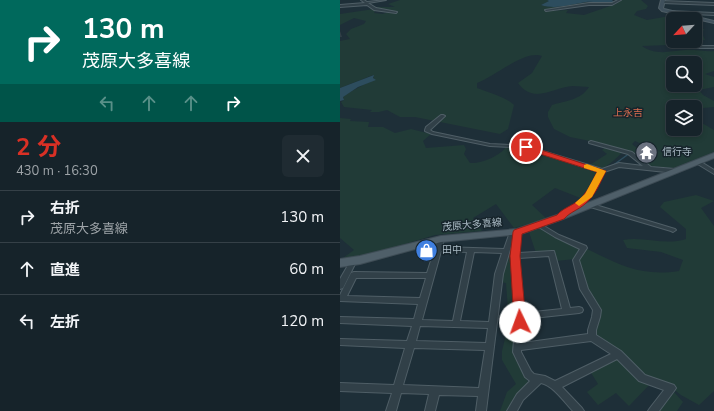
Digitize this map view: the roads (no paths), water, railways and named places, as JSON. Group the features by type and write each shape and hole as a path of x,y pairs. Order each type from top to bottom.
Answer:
{"main road":[{"path":"663,1 661,8 668,12"},
{"path":"702,19 714,22"},
{"name":"茂原大多喜線","path":"340,263 353,262 441,239 515,232 560,217 714,155"}],"street":[{"path":"362,0 378,10 396,12"},
{"path":"340,6 367,4 384,0"},
{"path":"546,10 590,4 612,4 620,0"},
{"path":"707,20 706,14 710,0"},
{"path":"663,1 714,4"},
{"path":"702,14 714,14"},
{"path":"702,47 714,47"},
{"path":"443,116 427,130 432,134 477,143 526,147 602,171 619,165 675,171"},
{"path":"591,142 630,153 648,167"},
{"path":"698,162 714,172"},
{"path":"560,217 565,211 581,203 589,195 602,171"},
{"path":"589,205 673,230"},
{"path":"538,225 557,236 584,248 576,260 584,289 598,313 592,328 592,338"},
{"path":"481,411 499,274 505,251 515,232"},
{"path":"515,232 515,256 520,316 518,347 519,358 532,378 545,380 555,386 579,411"},
{"path":"391,411 441,239"},
{"path":"438,249 505,251"},
{"path":"456,323 470,250"},
{"path":"515,256 552,253 566,311"},
{"path":"340,286 353,262"},
{"path":"423,301 342,299 354,275 430,276"},
{"path":"520,316 579,310"},
{"path":"340,320 492,325"},
{"path":"518,347 592,338 618,354 642,378 671,388 653,411"},
{"path":"340,342 489,347"},
{"path":"555,386 618,354"},
{"path":"512,411 520,397 539,379"},
{"path":"340,387 483,392"},
{"path":"430,411 435,390"}],"water":[{"path":"547,0 612,0 614,2 586,2 558,7 541,5 549,1"},
{"path":"374,75 373,78 376,80 358,87 343,97 344,100 340,101 340,88"}],"waterway":[{"path":"380,1 385,0"},
{"path":"612,166 630,153"}],"place":[{"name":"信行寺","path":"647,152"},
{"name":"田中","path":"426,250"}],"district":[{"name":"上永吉","path":"628,113"}]}
